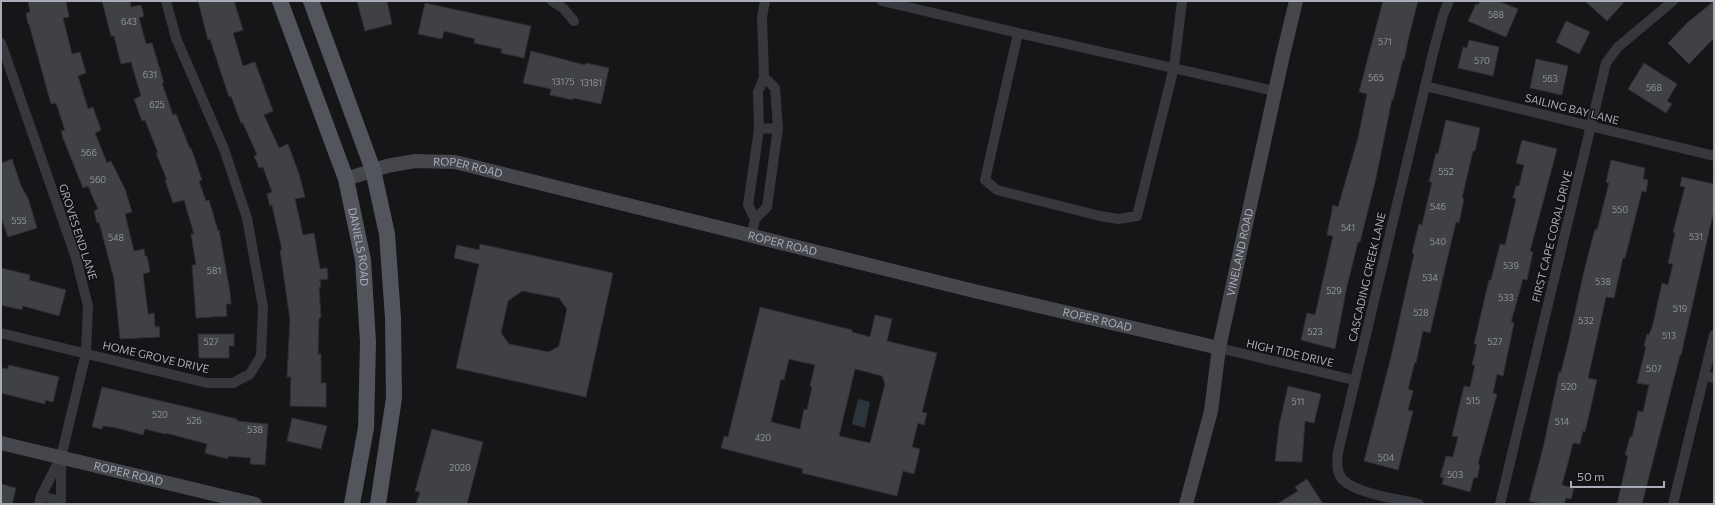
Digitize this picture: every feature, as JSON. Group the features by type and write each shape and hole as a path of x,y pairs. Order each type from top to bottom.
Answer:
{"main road":[{"name":"DANIELS ROAD","path":"280,1 346,179 363,260 368,342 366,428 352,504"},
{"path":"311,1 315,17 373,170 387,234 393,318 394,398 378,504"}],"street":[{"name":"HOME GROVE DRIVE","path":"1,333 207,382 233,383 250,374 261,356 263,307 246,218 224,149 176,38 166,1"},
{"path":"552,1 563,8 574,20"},
{"path":"752,234 755,219 748,205 759,129 758,92 764,77 762,17 765,1"},
{"path":"882,1 1275,91"},
{"path":"1018,33 985,180 997,190 1100,216 1118,219 1137,216 1174,67 1182,1"},
{"name":"VINELAND ROAD","path":"1186,504 1211,411 1219,348 1296,1"},
{"name":"CASCADING CREEK LANE","path":"1419,504 1355,488 1342,478 1336,466 1354,380 1425,86 1448,1"},
{"name":"FIRST CAPE CORAL DRIVE","path":"1500,504 1606,63 1618,47 1673,1"},
{"name":"GROVES END LANE","path":"1,43 76,258 88,306 86,353 61,457"},
{"path":"755,219 768,208 778,128 775,88 764,77"},
{"name":"SAILING BAY LANE","path":"1425,86 1714,156"},
{"path":"759,129 778,128"},
{"name":"ROPER ROAD","path":"346,179 373,170 415,161 455,162 752,234 974,291 1219,348"},
{"path":"1673,504 1709,377 1714,335"},
{"name":"HIGH TIDE DRIVE","path":"1219,348 1354,380"},
{"name":"ROPER ROAD","path":"1,443 255,504"},
{"path":"61,457 61,502 40,500 61,457"}],"shaded area":[{"path":"858,399 870,402 865,428 852,424"}],"building":[{"path":"28,1 66,1 69,17 63,18 72,54 80,52 86,73 78,76 88,109 93,107 101,130 95,133 107,163 111,161 125,189 132,212 125,214 134,251 144,249 145,256 147,256 150,272 143,274 148,314 154,313 155,327 159,326 160,337 120,339 114,279 99,222 97,223 94,211 98,209 88,186 83,188 63,138 61,131 65,130 56,103 51,104 28,24 26,13 30,12"},
{"path":"102,1 130,1 131,7 141,5 144,16 139,18 146,44 152,43 164,83 162,83 173,115 176,114 190,149 191,148 202,180 199,181 206,201 209,200 218,231 219,230 230,292 231,304 226,304 227,316 196,318 192,265 196,265 191,234 194,234 184,200 173,203 165,180 167,180 156,153 158,153 145,120 142,121 134,99 141,96 131,62 121,64 114,36 111,36"},
{"path":"198,1 234,1 243,30 233,33 243,66 255,62 273,111 264,115 279,148 288,144 299,174 305,197 295,199 303,235 314,233 320,269 327,268 328,279 320,280 321,287 319,287 321,318 319,318 318,354 321,354 321,383 326,383 326,407 290,406 291,377 287,377 290,320 280,250 282,250 272,205 270,206 267,194 272,192 263,167 259,168 254,156 257,155 243,123 241,123 231,96 229,97 210,39 208,40"},
{"path":"357,1 387,1 392,24 365,31"},
{"path":"1383,1 1418,1 1404,60 1403,59 1393,100 1392,99 1376,178 1347,286 1335,349 1301,340 1307,313 1315,315 1333,236 1327,235 1333,205 1338,207 1358,138 1367,94 1359,92"},
{"path":"1480,1 1498,1 1518,9 1506,37 1468,21 1476,4 1478,5"},
{"path":"1585,1 1625,1 1607,21"},
{"path":"1714,1 1714,38 1689,64 1668,43 1687,23"},
{"path":"425,3 531,26 524,58 501,53 502,49 474,43 475,39 444,31 442,39 418,34"},
{"path":"1566,21 1590,32 1579,54 1556,42"},
{"path":"1469,40 1499,47 1493,76 1458,68 1463,47 1467,48"},
{"path":"531,51 585,65 586,63 609,68 601,104 550,95 551,89 523,83"},
{"path":"1536,59 1568,66 1562,95 1530,88"},
{"path":"1644,63 1677,84 1667,101 1672,104 1666,113 1628,89"},
{"path":"1446,120 1480,128 1462,198 1464,199 1459,223 1456,222 1430,333 1423,331 1416,363 1415,362 1408,389 1413,391 1408,410 1413,411 1398,470 1364,461 1391,357 1414,254 1412,253 1419,224 1422,225 1432,182 1429,182 1436,153 1438,154"},
{"path":"1522,140 1557,149 1530,251 1533,252 1527,280 1523,279 1511,322 1514,323 1503,376 1497,374 1493,393 1497,394 1478,464 1480,465 1477,478 1474,477 1470,492 1442,484 1444,478 1440,477 1446,456 1453,457 1458,437 1452,436 1464,386 1470,387 1475,365 1472,365 1477,344 1474,344 1489,280 1491,280 1500,244 1505,245 1516,199 1513,198 1516,186 1519,186 1524,165 1516,163"},
{"path":"12,159 21,186 28,198 37,228 8,237 1,218 1,163"},
{"path":"1611,160 1645,168 1643,179 1648,180 1646,192 1642,191 1625,258 1623,258 1614,298 1606,297 1588,378 1597,380 1585,432 1583,431 1580,444 1573,443 1562,485 1574,488 1571,499 1566,498 1564,504 1543,504 1529,501 1544,444 1559,372 1561,372 1585,267 1595,229 1597,230 1609,183 1606,182"},
{"path":"1682,177 1714,184 1714,210 1681,355 1642,504 1617,504 1628,456 1625,455 1630,437 1632,437 1638,411 1643,412 1649,385 1637,383 1646,347 1644,346 1647,334 1649,335 1653,324 1662,283 1668,285 1673,264 1668,263 1675,233 1673,232 1685,187 1680,186"},
{"path":"480,244 613,273 586,397 456,368 479,264 454,258 457,245 479,250","holes":["522,291 559,298 567,309 559,346 549,352 509,344 501,333 508,301"]},
{"path":"1,268 30,275 29,280 66,290 59,316 23,306 22,310 1,305"},
{"path":"760,307 852,330 852,332 870,337 875,315 892,319 887,341 937,353 922,412 927,413 924,425 918,423 912,447 920,449 914,474 903,471 897,496 802,473 803,469 721,448 724,436 728,437","holes":["789,359 815,365 810,386 812,387 807,410 804,409 800,429 771,422 781,379 784,380","855,369 882,376 885,384 870,443 839,436"]},
{"path":"198,334 234,334 234,346 229,346 229,358 199,358"},
{"path":"9,365 59,377 53,402 45,400 45,404 1,393 1,368 7,369"},
{"path":"1288,386 1321,394 1314,423 1305,421 1302,462 1275,461 1279,426"},
{"path":"102,387 237,419 237,421 268,424 265,465 250,464 251,458 228,456 228,459 205,453 207,444 166,433 145,429 143,435 117,428 103,426 102,429 92,427"},
{"path":"292,418 327,426 321,449 287,441"},
{"path":"432,429 483,442 467,504 416,504 420,492 415,491"},
{"path":"1307,479 1323,504 1277,504 1298,491 1295,487"},
{"path":"1,484 16,488 12,504 1,504"}]}
